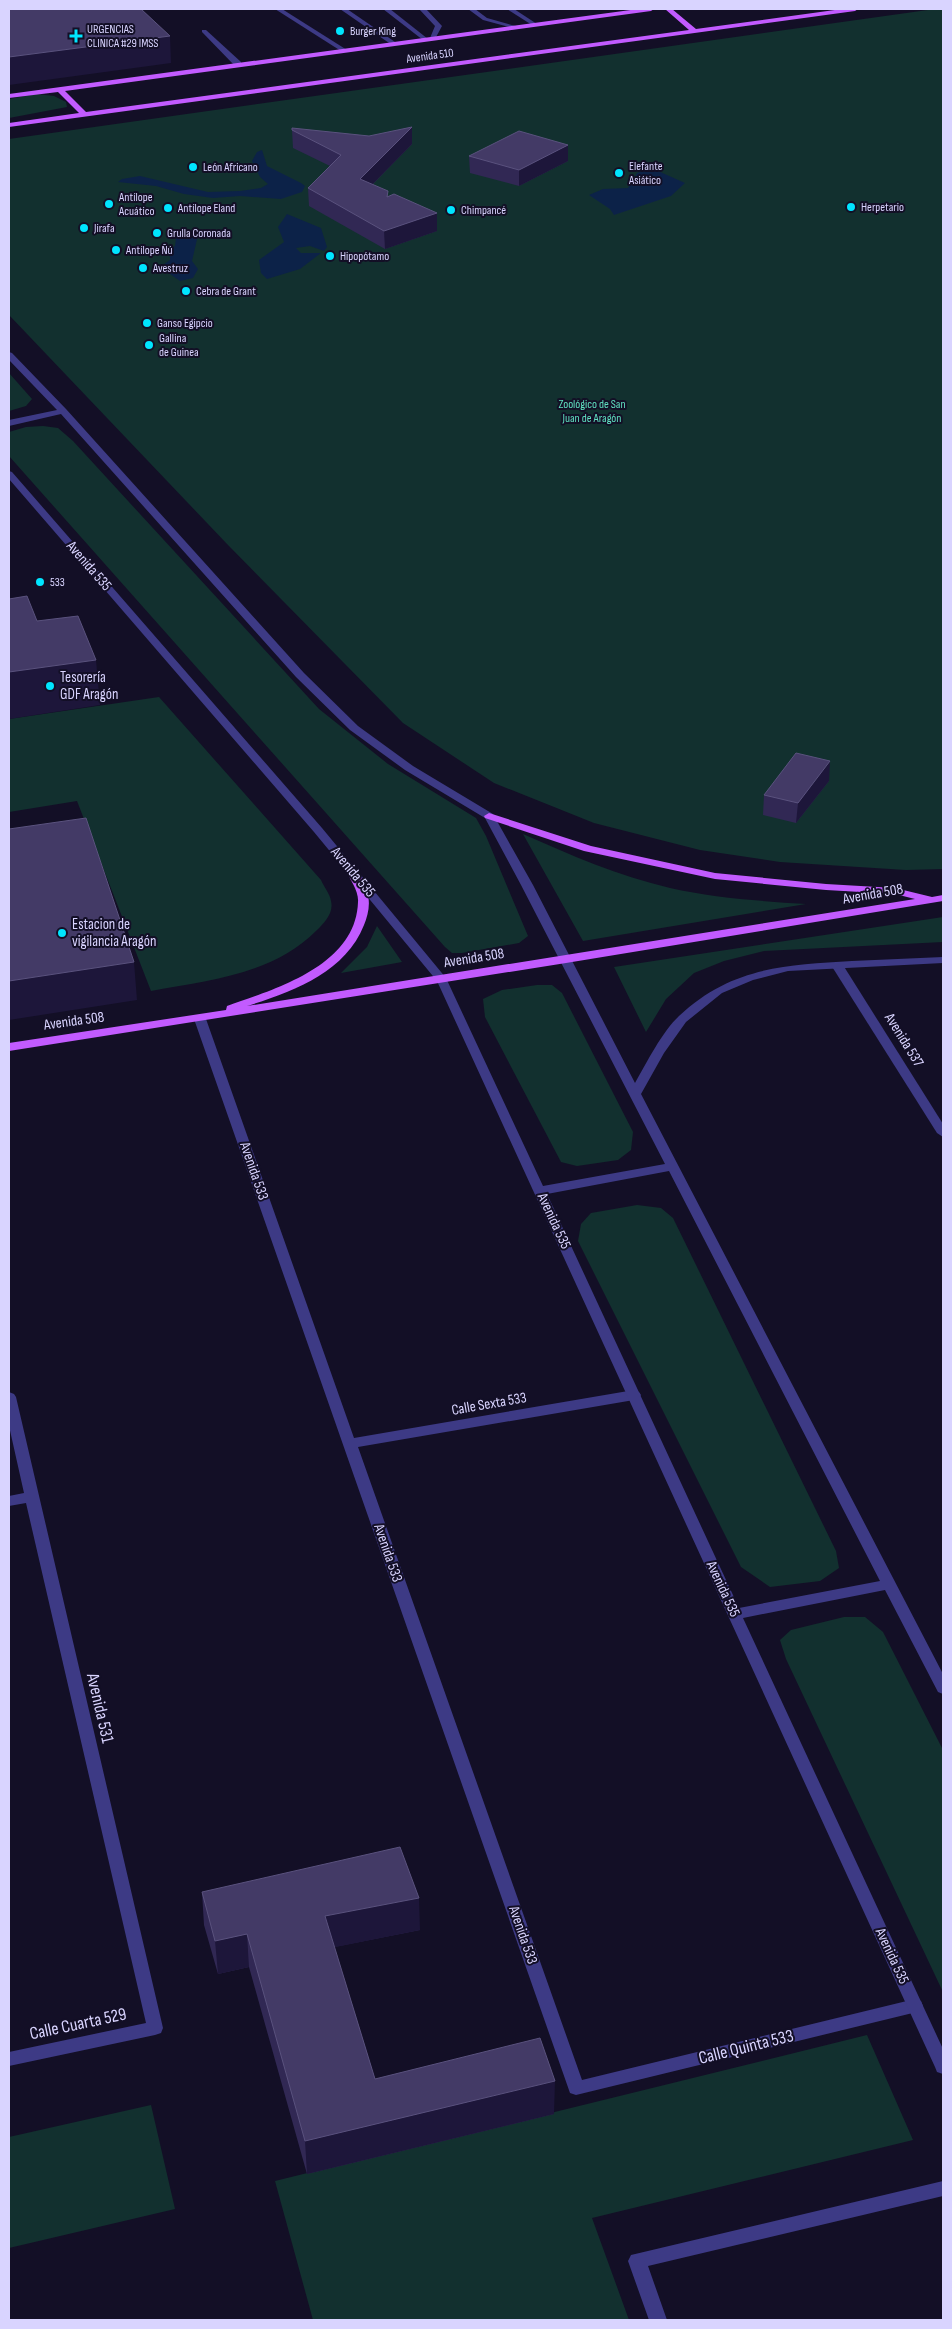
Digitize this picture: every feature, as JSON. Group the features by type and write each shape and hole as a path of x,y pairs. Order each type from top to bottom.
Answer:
{"main road":[{"name":"Avenida 510","path":"9,96 651,9"},
{"path":"668,9 695,31"},
{"name":"Avenida 510","path":"9,126 84,114 855,9"},
{"path":"59,88 84,114"},
{"path":"489,816 588,849 715,876 826,887 895,890 938,899"},
{"path":"200,1019 289,988 318,970 344,948 360,923 364,901 352,870"},
{"name":"Avenida 508","path":"9,1047 200,1019 938,899"}],"street":[{"path":"278,9 343,50"},
{"path":"344,9 394,44"},
{"path":"386,9 429,39 440,26 422,9"},
{"path":"470,9 485,19 516,27"},
{"path":"510,9 534,24"},
{"path":"204,31 238,64"},
{"path":"9,355 63,411 300,675 354,728 409,768 489,816 566,960 943,1688"},
{"path":"9,423 63,411"},
{"name":"Avenida 535","path":"9,474 352,870 442,980 943,2067"},
{"path":"635,1094 658,1053 682,1019 718,992 749,977 788,968 943,960"},
{"name":"Avenida 537","path":"837,965 943,1133"},
{"name":"Avenida 533","path":"200,1019 576,2088"},
{"path":"540,1191 673,1166"},
{"name":"Calle Sexta 533","path":"350,1444 634,1395"},
{"name":"Avenida 531","path":"9,1397 155,2028"},
{"path":"9,1502 32,1497"},
{"path":"734,1614 889,1584"},
{"name":"Calle Quinta 533","path":"576,2088 915,2006"},
{"name":"Calle Cuarta 529","path":"9,2059 155,2028"},
{"path":"658,2320 637,2261 943,2188"}],"green space":[{"name":"Zoológico de San Juan de Aragón","path":"943,9 943,869 906,870 780,862 700,850 594,823 494,783 403,723 228,545 9,315 9,139"},
{"path":"37,94 54,96 66,102 67,107 9,118 9,99"},
{"path":"9,373 32,399 26,406 9,411"},
{"path":"43,426 58,428 73,441 319,709 388,764 476,818 486,836 528,936 519,943 462,953 452,953 445,947 9,456 9,432 26,427"},
{"path":"159,697 321,880 332,905 328,917 317,930 299,945 280,957 260,966 218,979 151,991 77,801 9,812 9,719"},
{"path":"523,834 613,871 670,888 720,897 806,904 583,941"},
{"path":"943,917 943,942 764,951 724,961 694,973 666,999 646,1032 614,967"},
{"path":"377,926 402,962 341,973 367,947"},
{"path":"552,985 562,993 633,1132 631,1150 618,1160 577,1166 561,1162 485,1017 483,999 502,990"},
{"path":"637,1205 661,1208 673,1218 836,1551 839,1568 820,1581 770,1587 741,1567 578,1241 581,1224 591,1213"},
{"path":"844,1617 865,1617 883,1632 943,1750 943,1992 786,1659 780,1640 791,1630"},
{"path":"867,2035 913,2140 592,2218 629,2320 313,2320 275,2181"},
{"path":"151,2105 175,2209 9,2248 9,2137"}],"water":[{"path":"262,150 267,166 301,183 305,186 302,192 281,199 240,196 213,198 184,194 156,186 118,182 122,179 140,176 208,192 261,188 268,184 260,177 252,161 257,152"},
{"path":"645,170 658,171 685,183 671,196 614,215 610,209 589,195 603,189 628,188 637,173"},
{"path":"287,214 321,228 327,247 324,251 310,246 296,248 301,253 321,253 300,269 267,279 261,273 259,260 284,242 278,227"},
{"path":"180,235 198,235 192,261 198,269 193,278 180,281 160,267 170,260 166,251 175,246 176,238"}],"building":[{"path":"9,9 141,9 170,36 9,57"},
{"path":"412,127 360,179 388,191 387,197 394,194 437,213 384,231 308,188 341,155 292,130 292,128 369,136"},
{"path":"519,131 568,145 519,170 469,156"},
{"path":"27,596 37,621 78,616 96,660 9,672 9,599"},
{"path":"796,753 830,761 798,803 764,795"},
{"name":"Estacion de vigilancia Aragón","path":"86,818 134,962 9,981 9,829"},
{"path":"400,1847 419,1898 325,1916 375,2079 540,2038 555,2081 305,2141 247,1934 215,1941 202,1892"}],"place":[{"name":"Burger King","path":"340,31"},
{"name":"URGENCIAS CLINICA #29 IMSS","path":"76,36"},
{"name":"León Africano","path":"193,167"},
{"name":"Elefante Asiático","path":"619,173"},
{"name":"Antílope Acuático","path":"109,204"},
{"name":"Herpetario","path":"851,207"},
{"name":"Antílope Eland","path":"168,208"},
{"name":"Chimpancé","path":"451,210"},
{"name":"Jirafa","path":"84,228"},
{"name":"Grulla Coronada","path":"157,233"},
{"name":"Antílope Ñú","path":"116,250"},
{"name":"Hipopótamo","path":"330,256"},
{"name":"Avestruz","path":"143,268"},
{"name":"Cebra de Grant","path":"186,291"},
{"name":"Ganso Egipcio","path":"147,323"},
{"name":"Gallina de Guinea","path":"149,345"},
{"name":"533","path":"40,582"},
{"name":"Tesorería GDF Aragón","path":"50,686"},
{"name":"Estacion de vigilancia Aragón","path":"62,933"}]}
